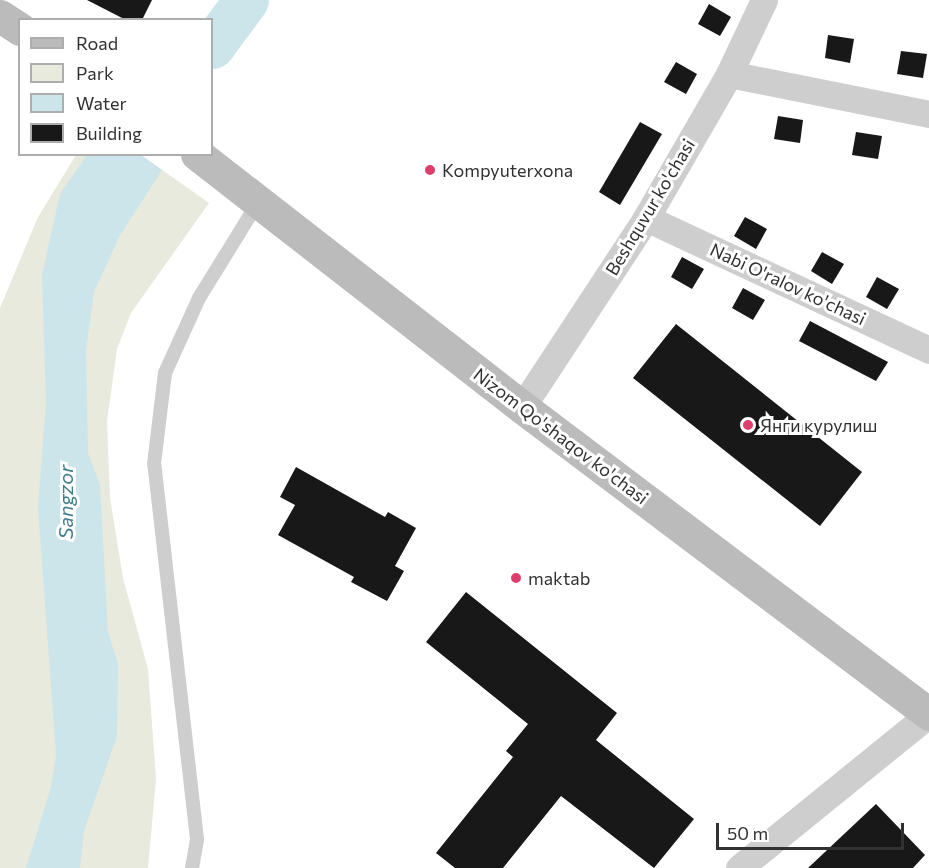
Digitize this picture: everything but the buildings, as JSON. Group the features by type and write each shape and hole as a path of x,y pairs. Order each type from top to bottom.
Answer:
{"main road":[{"path":"0,16 18,28"},
{"name":"Nizom Qo'shaqov ko'chasi","path":"200,156 522,407 929,714"}],"street":[{"name":"Beshquvur ko'chasi","path":"522,407 646,218 729,74 764,0"},
{"path":"729,74 929,114"},
{"name":"Nabi O'ralov ko'chasi","path":"646,218 929,350"},
{"path":"739,868 929,714"}],"lane":[{"path":"192,868 196,839 154,464 165,373 199,298 252,195"}],"green space":[{"path":"75,156 142,156 209,203 131,313 117,349 107,421 110,498 123,578 148,669 156,779 148,868 0,868 0,308 38,217"}],"water":[{"path":"86,156 142,156 162,170 119,237 94,292 86,350 88,453 100,485 108,632 118,664 117,736 84,831 80,868 26,868 51,787 56,755 38,507 46,403 42,275 60,194"}],"waterway":[{"name":"Sangzor","path":"213,45 246,0"}],"place":[{"name":"Kompyuterxona","path":"430,170"},
{"name":"Янги курулиш","path":"748,425"},
{"name":"maktab","path":"516,578"}]}
